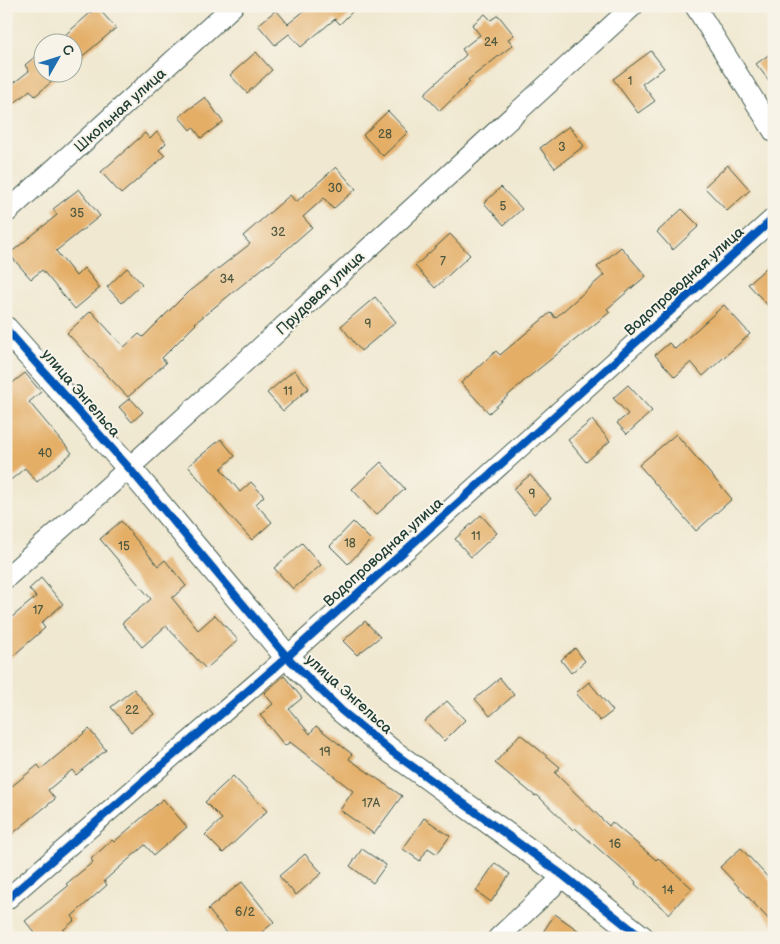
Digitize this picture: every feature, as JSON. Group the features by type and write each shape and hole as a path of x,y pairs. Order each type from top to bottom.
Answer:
{"street":[{"name":"Школьная улица","path":"6,213 233,6"},
{"name":"Прудовая улица","path":"6,578 129,468 633,6"},
{"path":"695,6 774,132"},
{"name":"Водопроводная улица","path":"6,900 287,656 774,218"},
{"name":"улица Энгельса","path":"6,329 129,468 287,656 342,711 391,751 564,876 642,938"},
{"path":"498,938 564,876"}],"building":[{"path":"358,6 340,24 335,19 301,47 289,34 275,45 258,25 276,10 288,24 309,7"},
{"path":"97,7 116,28 82,57 82,32 68,32"},
{"path":"485,14 491,20 498,15 514,35 508,39 513,45 468,80 470,82 440,111 424,94 466,55 462,49 480,35 472,25"},
{"path":"651,51 664,68 642,84 655,101 638,113 613,79"},
{"path":"774,51 774,87 756,64"},
{"path":"256,52 272,70 247,93 230,75"},
{"path":"32,59 32,82 51,82 35,96 30,90 6,110 6,89 29,71 25,65"},
{"path":"205,97 223,122 201,138 193,127 190,130 179,117"},
{"path":"388,111 408,132 383,156 363,135"},
{"path":"569,126 584,146 555,168 540,148"},
{"path":"157,132 166,143 159,150 165,156 121,194 101,172 145,133 150,139"},
{"path":"728,165 750,190 727,211 704,187"},
{"path":"336,167 356,189 333,209 324,198 303,217 312,227 269,265 195,323 162,358 166,363 128,397 67,333 91,311 124,347 139,334 143,337 188,292 250,244 243,236 290,195 296,202"},
{"path":"501,187 522,209 504,225 484,203"},
{"path":"79,189 100,216 56,251 76,276 84,268 100,288 75,309 42,270 31,279 9,254 57,215 53,209"},
{"path":"682,209 699,226 673,250 657,232"},
{"path":"450,234 470,255 435,288 415,266"},
{"path":"621,247 646,276 607,309 610,312 525,380 489,413 461,383 496,351 500,355 551,312 555,318 604,275 597,267"},
{"path":"774,261 774,312 748,284"},
{"path":"127,268 142,284 122,303 107,287"},
{"path":"375,297 396,322 361,351 341,326"},
{"path":"724,305 750,334 703,376 691,362 675,377 655,355 669,343 675,349"},
{"path":"294,370 309,388 283,411 267,393"},
{"path":"25,373 41,392 29,402 72,453 37,482 25,468 6,484 6,388"},
{"path":"628,385 652,411 627,434 617,423 628,414 613,398"},
{"path":"130,398 143,412 132,422 119,407"},
{"path":"592,420 610,441 586,462 568,440"},
{"path":"676,434 732,499 696,531 639,465"},
{"path":"221,439 235,456 221,469 240,492 251,482 264,496 256,504 272,522 252,540 188,466"},
{"path":"381,462 405,489 376,515 352,489"},
{"path":"530,475 551,499 534,514 513,489"},
{"path":"481,515 497,533 471,557 455,539"},
{"path":"121,521 158,566 165,560 186,586 172,598 198,630 215,615 238,640 206,669 166,626 142,647 122,623 151,599 100,539"},
{"path":"353,522 371,540 348,564 330,546"},
{"path":"302,543 321,565 293,589 274,568"},
{"path":"41,578 63,604 41,623 45,628 6,662 6,622 36,597 29,589"},
{"path":"365,621 380,637 357,655 343,641"},
{"path":"575,648 585,661 571,673 561,660"},
{"path":"284,676 302,698 289,709 310,734 316,726 352,754 349,759 402,796 374,834 340,810 353,791 290,742 285,746 260,715 273,704 264,693"},
{"path":"500,678 514,695 490,716 475,699"},
{"path":"589,682 613,711 600,721 576,693"},
{"path":"134,689 154,714 131,732 111,707"},
{"path":"447,701 465,720 444,741 425,721"},
{"path":"89,729 106,750 76,775 72,770 48,790 55,799 6,839 6,791 38,765 41,769"},
{"path":"520,734 560,767 555,773 609,826 612,822 656,860 658,858 692,888 669,914 575,828 573,830 537,795 535,796 495,763"},
{"path":"233,776 267,811 223,853 205,835 222,819 205,802"},
{"path":"163,799 187,827 154,855 145,845 104,881 107,885 72,916 75,920 63,930 69,938 39,938 25,921 68,886 66,884 93,862 91,859 112,840 114,842"},
{"path":"424,818 450,836 437,854 428,848 420,861 403,849"},
{"path":"741,848 774,884 774,925 720,867"},
{"path":"362,849 386,865 373,883 350,866"},
{"path":"305,854 322,873 296,895 279,876"},
{"path":"495,863 510,874 491,902 476,891"},
{"path":"242,882 274,922 255,938 231,938 208,909"},
{"path":"555,914 589,938 539,938"}],"cycle path":[{"path":"6,900 287,657 774,218"},
{"path":"6,329 129,468 287,657 342,711 391,751 564,876 642,938"}]}
